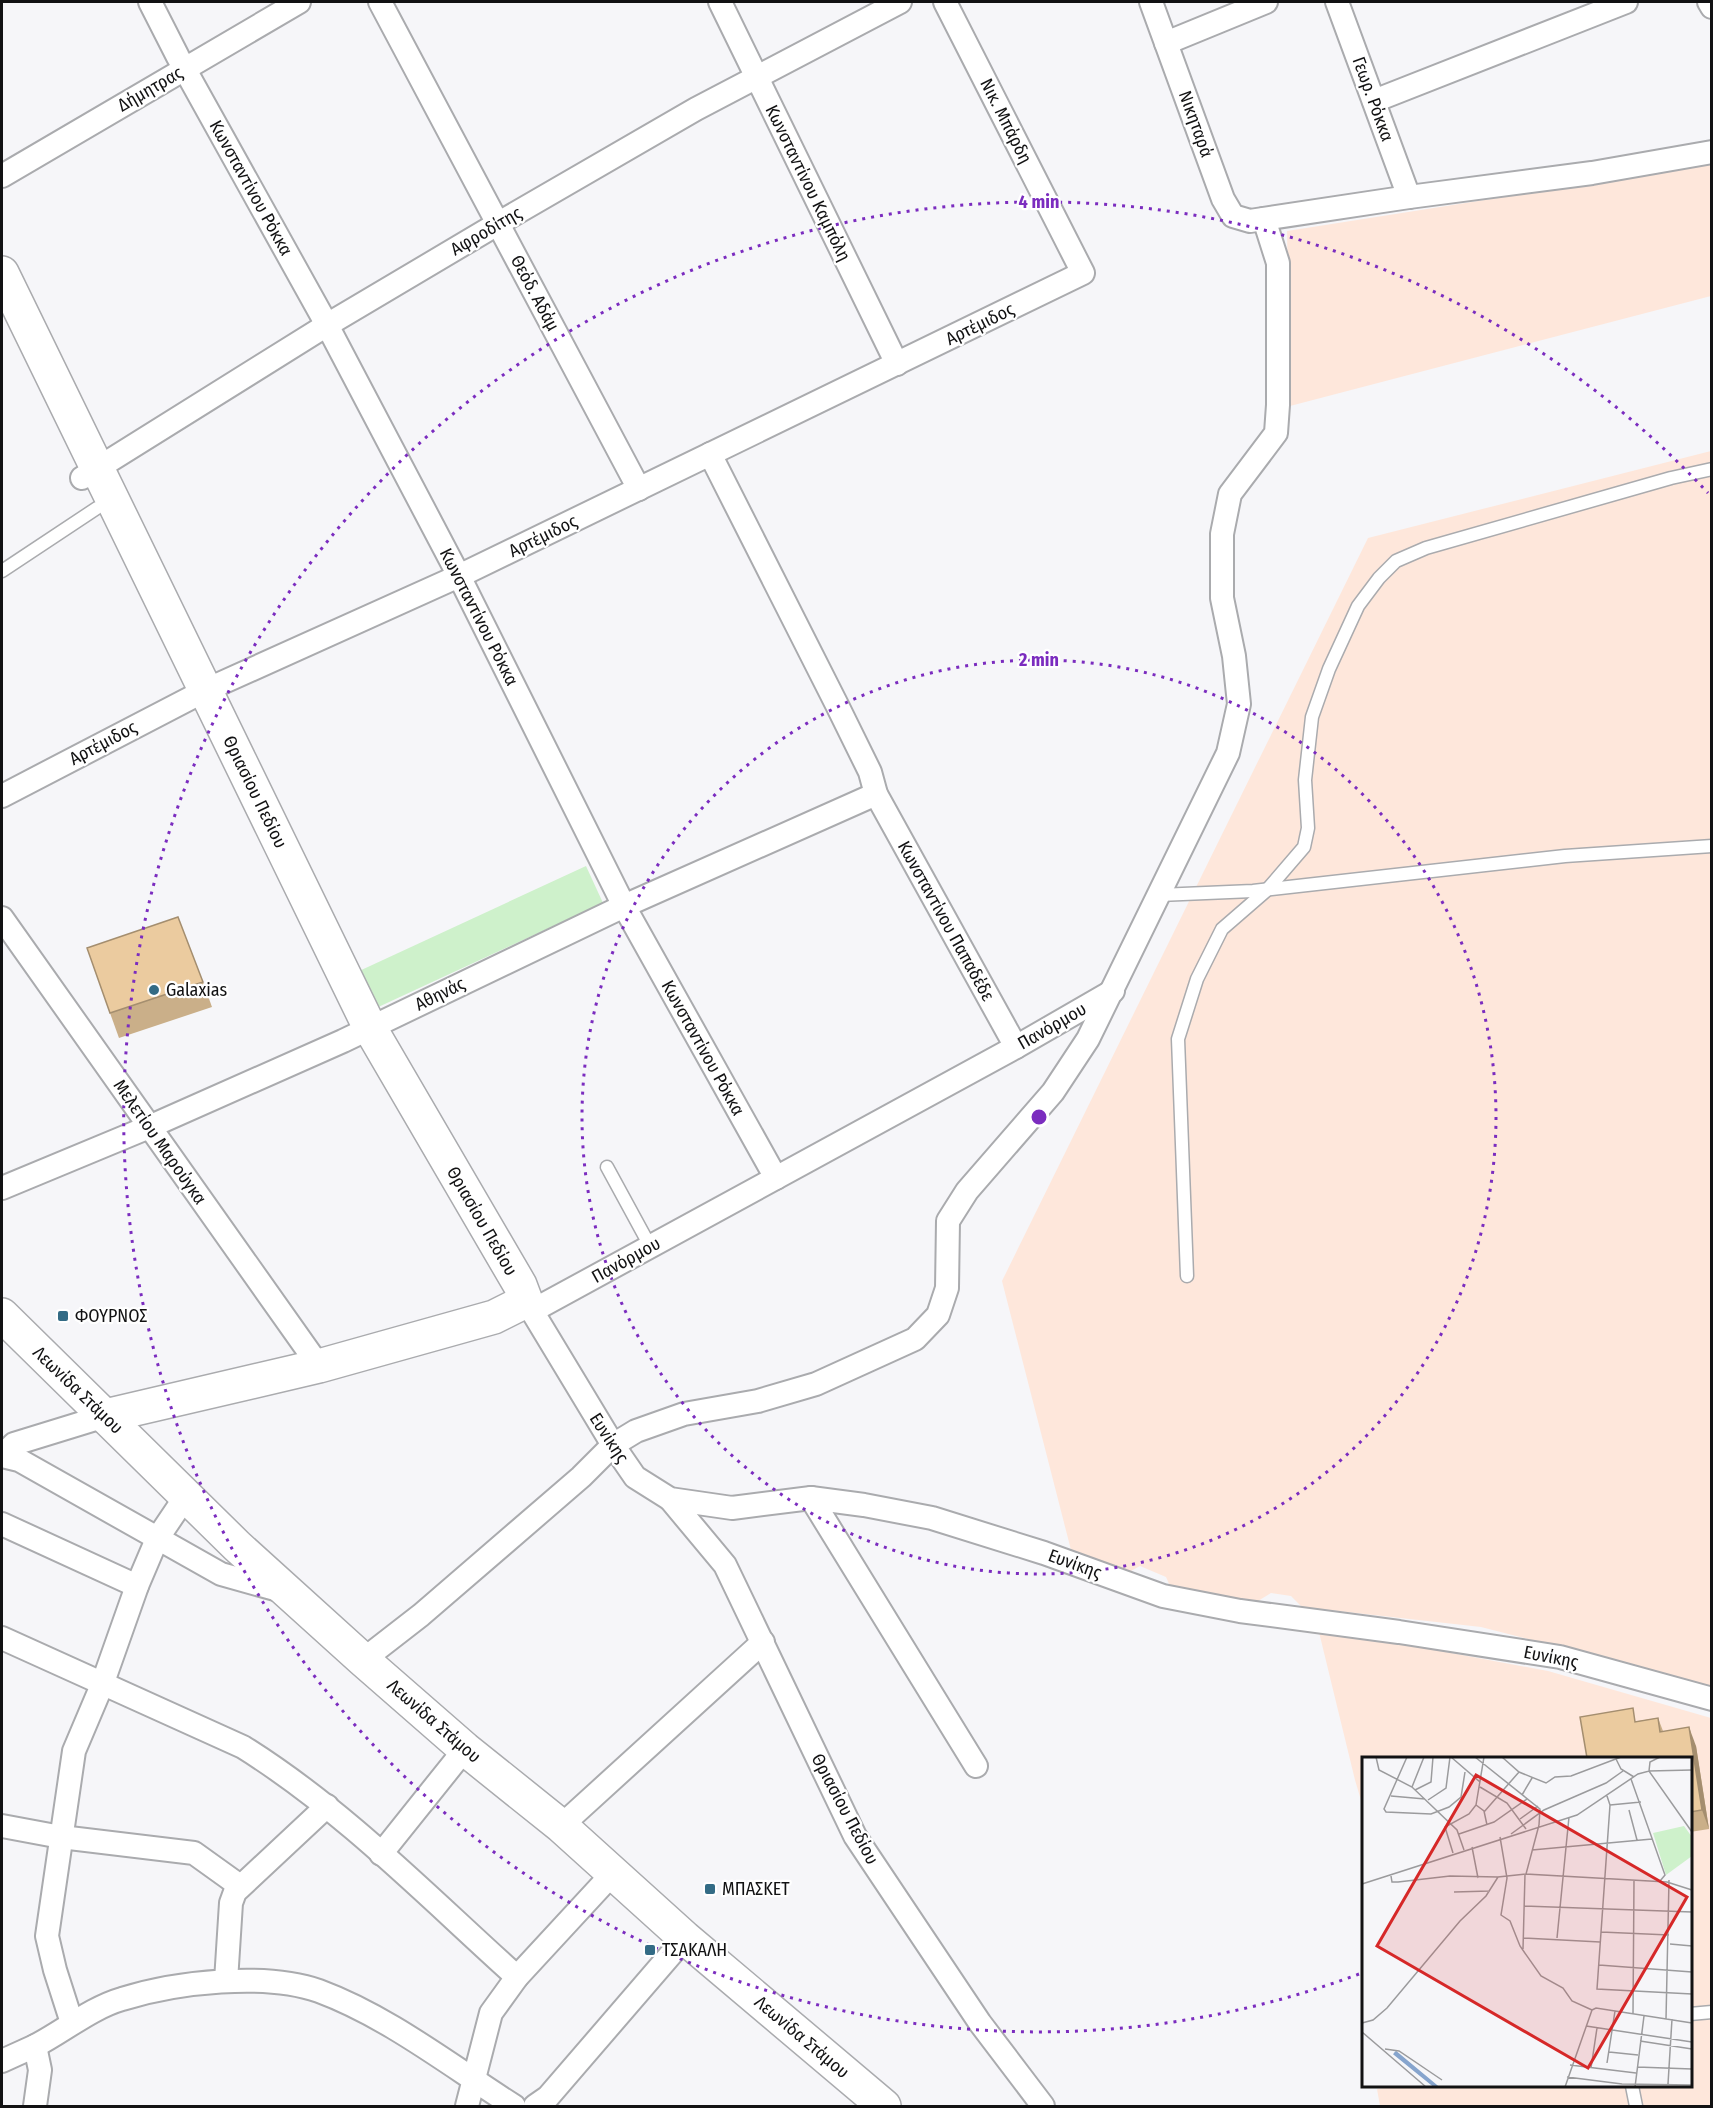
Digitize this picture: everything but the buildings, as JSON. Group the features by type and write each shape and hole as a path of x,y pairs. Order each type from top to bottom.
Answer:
{"main road":[{"name":"Θριασίου Πεδίου","path":"2,273 90,473 362,1032 520,1285 523,1307"},
{"name":"Θριασίου Πεδίου","path":"2,313 90,473 97,508 198,694"},
{"name":"Πανόρμου","path":"105,1416 319,1366 523,1307"},
{"name":"Λεωνίδα Στάμου","path":"2,1315 186,1496 363,1660 465,1749 561,1826 685,1938 884,2106"}],"street":[{"name":"Κωνσταντίνου Ρόκκα","path":"150,2 181,63 327,325 459,576 624,906 776,1178"},
{"name":"Δήμητρας","path":"2,176 181,63 298,2"},
{"name":"Θεόδ. Αδάμ","path":"380,2 639,489"},
{"name":"Κωνσταντίνου Καμπόλη","path":"720,2 897,364"},
{"name":"Αφροδίτης","path":"90,473 327,325 499,223 756,76 900,2"},
{"name":"Νικ. Μπάρδη","path":"945,2 1083,273"},
{"name":"Νικηταρά","path":"1150,2 1224,199 1233,216 1250,221 1264,219"},
{"path":"1166,43 1266,2"},
{"name":"Γεωρ. Ρόκκα","path":"1337,2 1409,197"},
{"path":"1374,101 1626,2"},
{"path":"1709,2 1712,7"},
{"path":"363,1660 421,1615 483,1562 581,1477 613,1445 636,1431 684,1414 758,1401 816,1384 915,1339 938,1315 947,1288 948,1221 967,1191 1053,1092 1088,1039 1228,753 1239,704 1234,656 1222,598 1222,534 1230,494 1275,433 1278,405 1278,263 1264,219 1409,197 1592,174 1712,152"},
{"name":"Αρτέμιδος","path":"2,796 198,694 459,576 1083,273"},
{"name":"Κωνσταντίνου Παπαδέδε","path":"710,454 856,743 870,772 876,794 1016,1047"},
{"name":"Αθηνάς","path":"2,1188 148,1127 362,1032 624,906 876,794"},
{"name":"Μελετίου Μαρούγκα","path":"2,918 319,1366"},
{"name":"Πανόρμου","path":"523,1307 650,1246 1016,1047 1113,991"},
{"name":"Ευνίκης","path":"523,1307 635,1477 670,1499 732,1508 811,1498 932,1518 1044,1553 1163,1596 1240,1611 1399,1632 1560,1657 1712,1699"},
{"path":"105,1416 14,1443 2,1456 19,1460 221,1574 290,1594"},
{"path":"72,2023 47,1936 74,1751 157,1539 186,1496"},
{"path":"811,1498 976,1766"},
{"name":"Θριασίου Πεδίου","path":"670,1499 725,1565 855,1836 980,2023 1043,2106"},
{"path":"2,1524 137,1586"},
{"path":"2,1638 243,1747 274,1766 327,1806 517,1977"},
{"path":"561,1826 763,1642"},
{"path":"381,1854 465,1749"},
{"path":"226,1981 231,1904 235,1892 327,1806"},
{"path":"2,1826 61,1837 194,1853 240,1886"},
{"path":"467,2106 491,2013 517,1977 614,1872"},
{"path":"535,2106 548,2097 685,1938"},
{"path":"2,2061 35,2046 72,2023 121,1999 171,1988 226,1981 281,1983 318,1991 375,2016 514,2106"},
{"path":"35,2046 40,2070 35,2106"}],"lane":[{"path":"1186,1276 1178,1039 1197,979 1222,929 1267,890 1304,848 1308,828 1305,780 1312,717 1329,669 1358,606 1379,578 1396,561 1426,548 1671,478 1712,469"},
{"path":"2,572 97,508"},
{"path":"1159,895 1267,890 1564,856 1712,846"},
{"path":"607,1167 650,1246"},
{"path":"1692,2014 1712,2012"},
{"path":"1632,2087 1636,2106"}],"shaded area":[{"path":"1711,162 1711,296 1290,406 1287,231"},
{"path":"1711,451 1711,1686 1481,1627 1302,1607 1291,1596 1271,1593 1258,1601 1195,1593 1170,1586 1166,1577 1140,1566 1131,1571 1071,1550 1002,1281 1368,538"},
{"path":"1318,1628 1548,1671 1711,1718 1711,2106 1380,2106 1377,2089 1390,2087 1692,2087 1692,1757 1362,1757 1362,1804"}],"green space":[{"path":"586,866 603,903 374,1009 357,972"}],"place":[{"name":"Galaxias","path":"154,990"},
{"name":"ΦΟΥΡΝΟΣ","path":"63,1316"},
{"name":"ΜΠΑΣΚΕΤ","path":"710,1889"},
{"name":"ΤΣΑΚΑΛΗ","path":"650,1950"}]}
